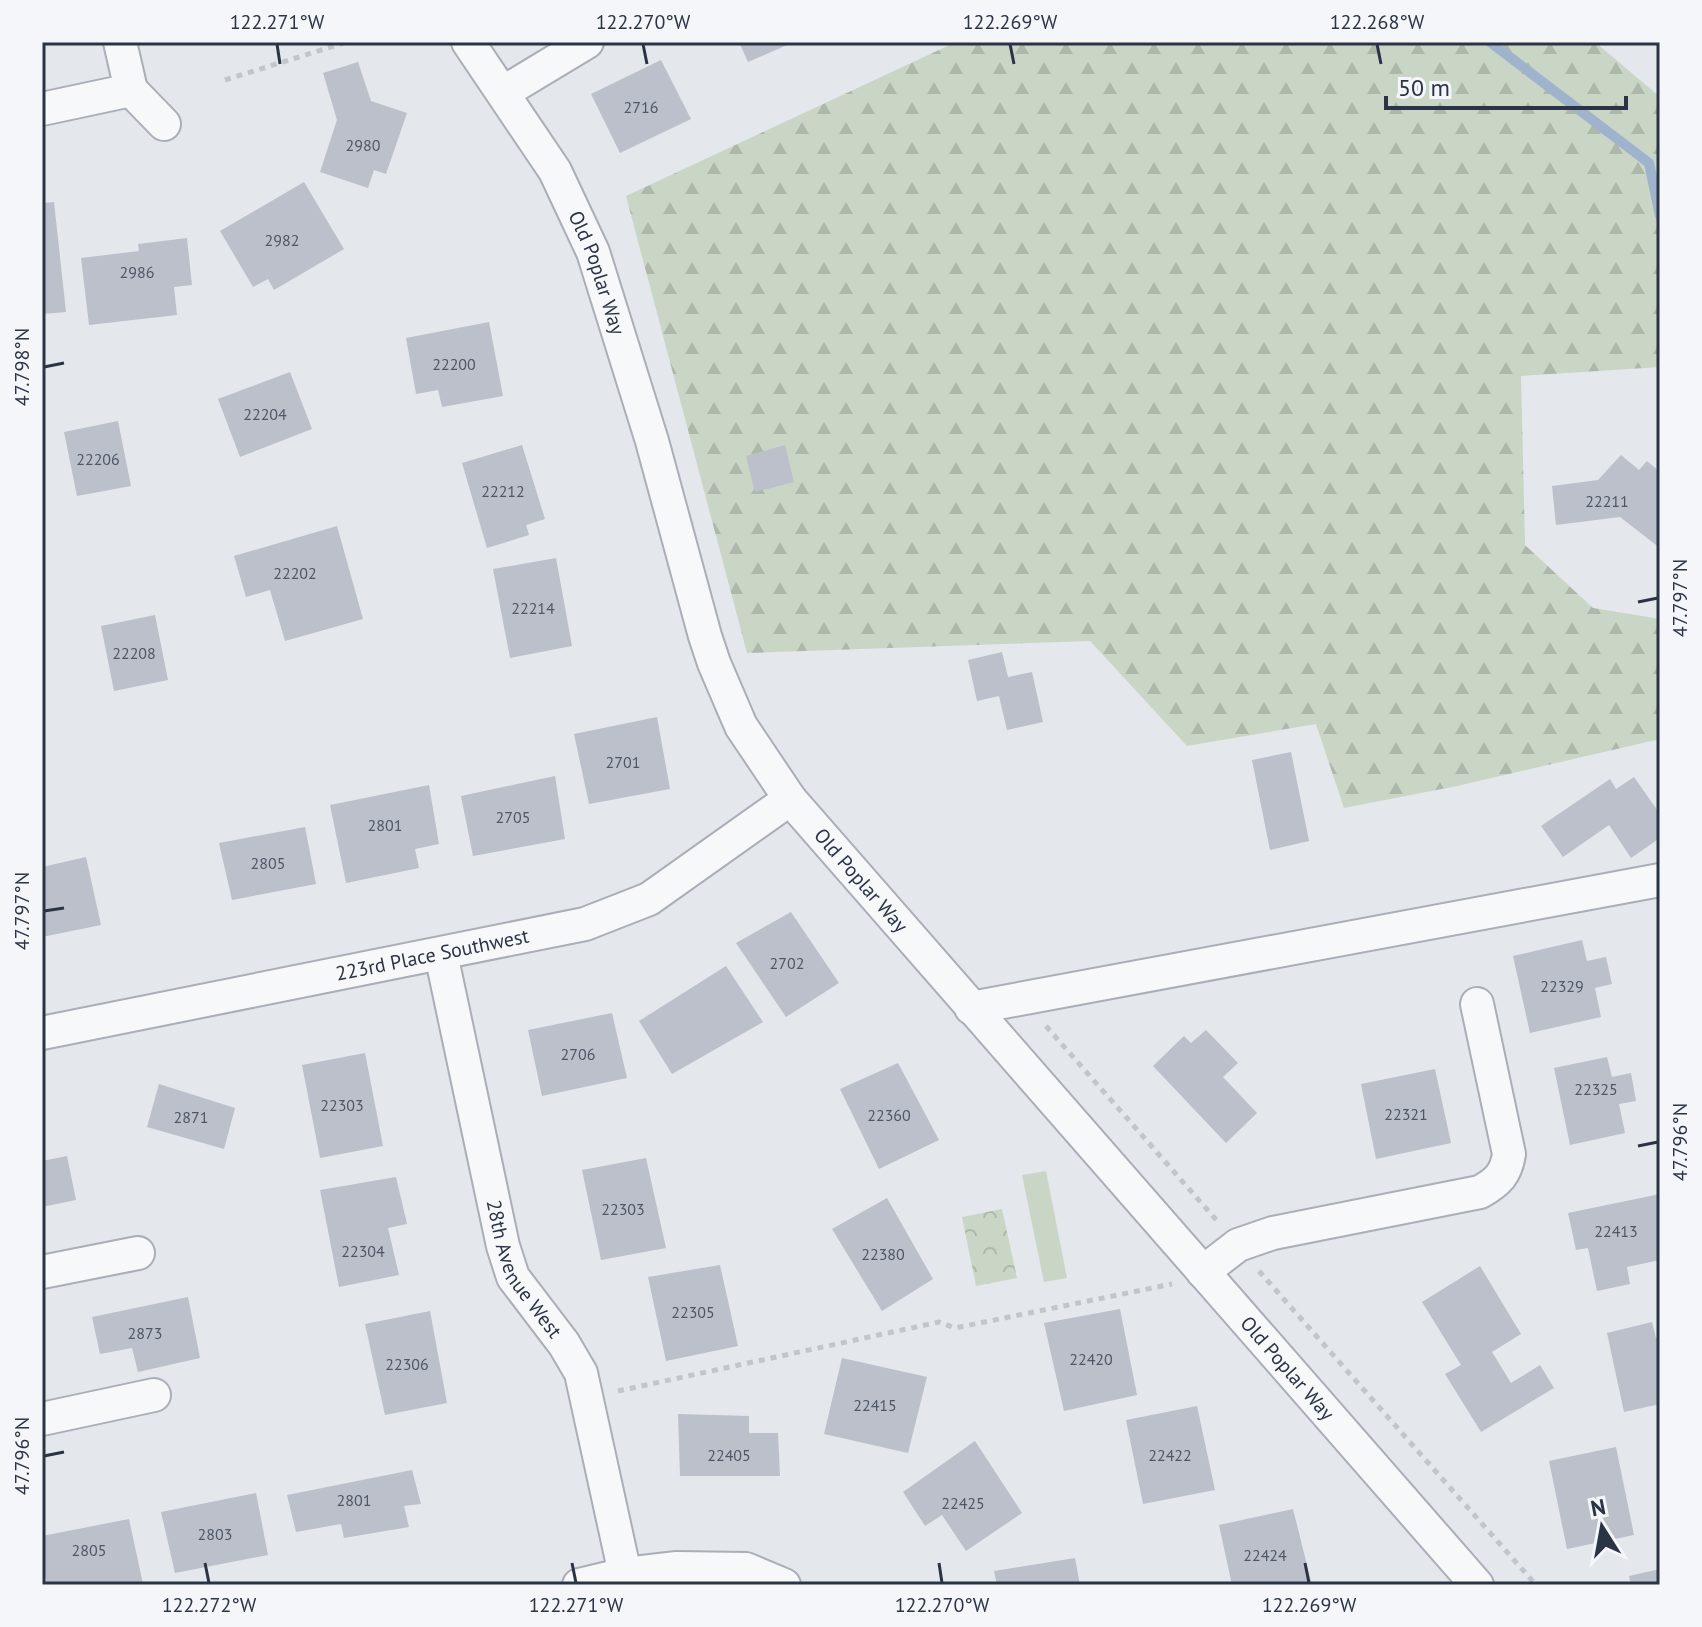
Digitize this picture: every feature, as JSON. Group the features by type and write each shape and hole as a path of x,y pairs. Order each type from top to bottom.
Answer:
{"street":[{"path":"120,42 131,90 164,124"},
{"name":"Old Poplar Way","path":"468,42 555,171 593,252 652,441 714,663 741,726 790,799 1477,1585"},
{"path":"504,92 587,42"},
{"path":"42,109 131,90"},
{"name":"223rd Place Southwest","path":"42,1033 585,924 649,899 790,799"},
{"path":"971,1008 1660,880"},
{"name":"28th Avenue West","path":"441,954 503,1246 513,1277 564,1344 581,1373 625,1574"},
{"path":"1203,1272 1238,1245 1273,1233 1480,1192 1496,1183 1506,1169 1509,1154 1477,1004"},
{"path":"42,1272 138,1253"},
{"path":"42,1419 154,1395"},
{"path":"579,1585 625,1574 677,1568 746,1569 784,1585"}],"path":[{"path":"225,80 347,42"},
{"path":"1022,998 1536,1585"},
{"path":"618,1391 939,1322 955,1328 1172,1284"}],"green space":[{"path":"956,42 1595,42 1660,97 1660,367 1521,376 1525,545 1593,608 1660,619 1660,739 1457,786 1344,808 1316,724 1187,746 1090,641 747,653 626,196"},
{"path":"1046,1171 1067,1278 1044,1282 1022,1175"},
{"path":"1002,1209 1017,1278 976,1286 962,1217"}],"building":[{"path":"739,42 794,42 748,62"},
{"path":"661,60 691,119 620,153 591,94"},
{"path":"358,62 371,101 407,113 386,174 374,170 368,188 320,172 337,120 323,73"},
{"path":"304,182 344,249 274,290 268,279 253,287 220,231"},
{"path":"54,202 66,312 42,314 42,203"},
{"path":"187,238 192,285 174,287 177,315 89,325 81,258 139,251 138,244"},
{"path":"489,322 503,396 442,407 438,390 416,394 406,338"},
{"path":"290,372 312,429 240,457 218,399"},
{"path":"118,421 131,486 77,496 64,432"},
{"path":"522,445 545,519 526,525 529,535 487,548 462,463"},
{"path":"785,445 794,482 755,492 746,456"},
{"path":"1621,455 1639,470 1647,461 1660,472 1660,548 1620,517 1556,525 1552,486 1598,480"},
{"path":"337,526 363,619 285,641 270,590 246,597 234,556"},
{"path":"556,558 572,646 510,658 493,569"},
{"path":"155,615 168,680 114,691 101,626"},
{"path":"1002,652 1008,677 1032,672 1043,722 1007,730 999,696 977,701 968,660"},
{"path":"657,717 670,789 589,804 574,734"},
{"path":"1291,752 1309,841 1270,850 1252,760"},
{"path":"555,776 565,839 473,856 461,796"},
{"path":"1634,777 1660,814 1660,838 1631,858 1609,825 1563,857 1541,826 1610,779 1616,789"},
{"path":"429,785 439,844 415,849 419,868 346,883 330,805"},
{"path":"305,827 316,884 232,900 219,843"},
{"path":"86,857 101,925 42,937 42,867"},
{"path":"791,912 839,983 786,1017 736,943"},
{"path":"1582,940 1587,961 1606,957 1612,984 1595,988 1601,1017 1530,1033 1513,956"},
{"path":"726,966 763,1022 672,1074 639,1021"},
{"path":"612,1013 627,1078 542,1096 528,1030"},
{"path":"1206,1030 1238,1063 1223,1077 1257,1113 1226,1143 1153,1066 1184,1036 1191,1043"},
{"path":"365,1053 383,1146 320,1158 302,1065"},
{"path":"1607,1057 1612,1077 1631,1073 1636,1101 1619,1104 1625,1133 1570,1145 1554,1068"},
{"path":"898,1063 939,1140 879,1169 840,1089"},
{"path":"1435,1069 1451,1143 1376,1159 1361,1084"},
{"path":"159,1084 235,1108 224,1149 147,1127"},
{"path":"67,1156 76,1200 42,1207 42,1161"},
{"path":"646,1158 666,1248 601,1260 582,1170"},
{"path":"396,1177 407,1224 388,1228 399,1275 339,1287 320,1190"},
{"path":"1660,1194 1660,1260 1627,1267 1630,1284 1597,1291 1588,1248 1576,1250 1568,1213"},
{"path":"887,1198 933,1279 882,1311 832,1229"},
{"path":"720,1265 738,1346 666,1361 648,1277"},
{"path":"1480,1266 1521,1334 1492,1352 1511,1383 1540,1365 1554,1388 1481,1432 1445,1374 1461,1365 1422,1302"},
{"path":"188,1297 200,1358 138,1372 132,1348 100,1354 92,1317"},
{"path":"1120,1309 1137,1395 1064,1411 1044,1323"},
{"path":"430,1311 447,1403 385,1415 365,1324"},
{"path":"1652,1322 1656,1338 1660,1337 1660,1404 1624,1412 1607,1333"},
{"path":"842,1358 927,1377 908,1453 824,1434"},
{"path":"1197,1406 1215,1490 1143,1504 1126,1420"},
{"path":"678,1414 749,1416 749,1433 778,1433 780,1476 680,1476"},
{"path":"975,1441 1022,1513 966,1551 942,1515 925,1526 903,1492"},
{"path":"1616,1447 1634,1535 1567,1549 1549,1461"},
{"path":"412,1470 421,1504 404,1506 409,1527 344,1538 341,1524 296,1532 287,1495"},
{"path":"256,1493 268,1555 175,1573 161,1512"},
{"path":"1293,1509 1312,1585 1232,1585 1219,1525"},
{"path":"129,1519 143,1584 47,1585 42,1564 42,1536"},
{"path":"1075,1558 1080,1585 997,1585 994,1571"},
{"path":"1660,1569 1660,1585 1631,1585 1629,1576"}],"waterway":[{"path":"1490,42 1649,163 1660,216"}]}
